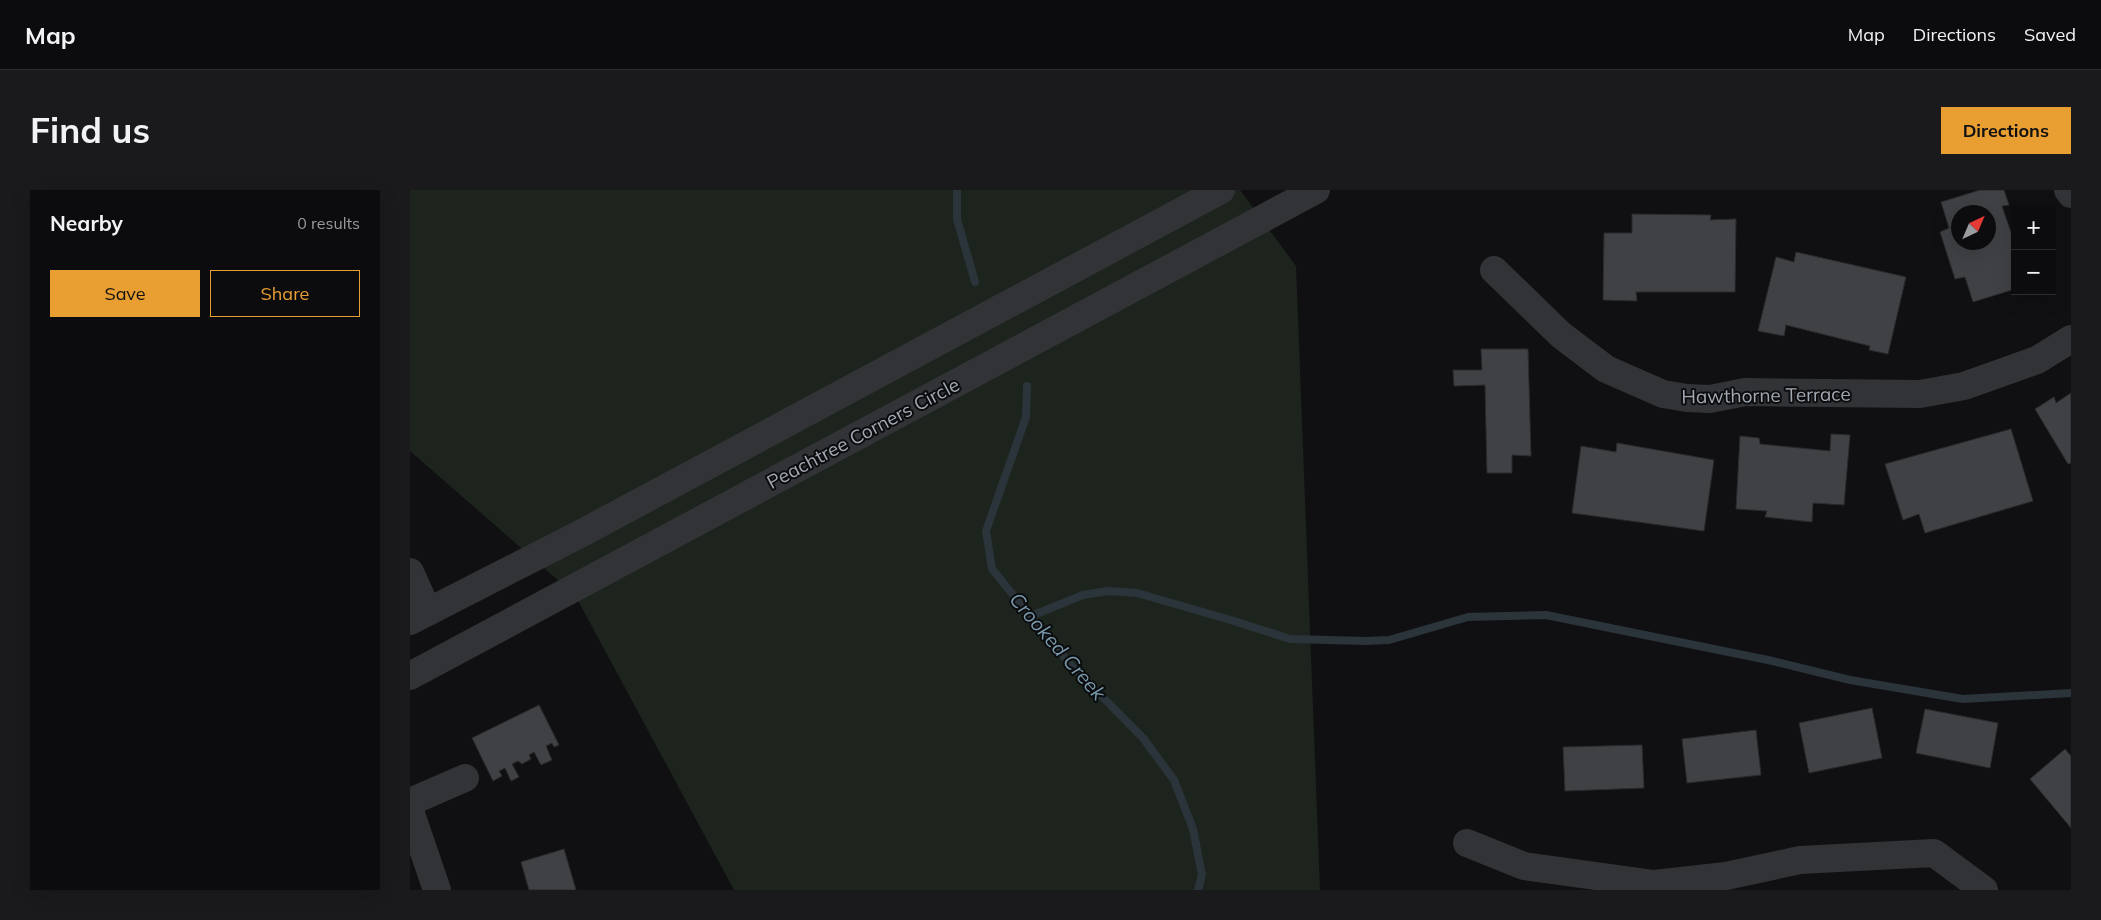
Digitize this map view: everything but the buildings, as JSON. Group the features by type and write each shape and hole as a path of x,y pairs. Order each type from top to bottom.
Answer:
{"street":[{"path":"410,572 419,616 590,528 1221,190"},
{"path":"2068,190 2071,194"},
{"name":"Peachtree Corners Circle","path":"410,676 1308,192"},
{"name":"Hawthorne Terrace","path":"1494,270 1560,336 1599,364 1635,383 1687,398 1710,399 1746,392 1920,394 1964,386 2038,360 2071,339"},
{"path":"437,890 411,817 466,778"},
{"path":"1467,843 1524,866 1654,887 1726,876 1800,860 1934,853 1984,890"}],"shaded area":[{"path":"410,190 1240,190 1296,266 1320,890 734,890 575,595 410,451"}],"waterway":[{"name":"Crooked Creek","path":"957,190 957,219 975,282"},
{"name":"Crooked Creek","path":"1027,386 1026,417 986,531 992,569 1069,663 1143,738 1174,780 1193,829 1202,875 1198,890"},
{"path":"1031,616 1083,595 1108,591 1137,593 1290,639 1366,641 1389,640 1468,617 1546,615 1768,660 1850,680 1963,699 2071,693"}]}
